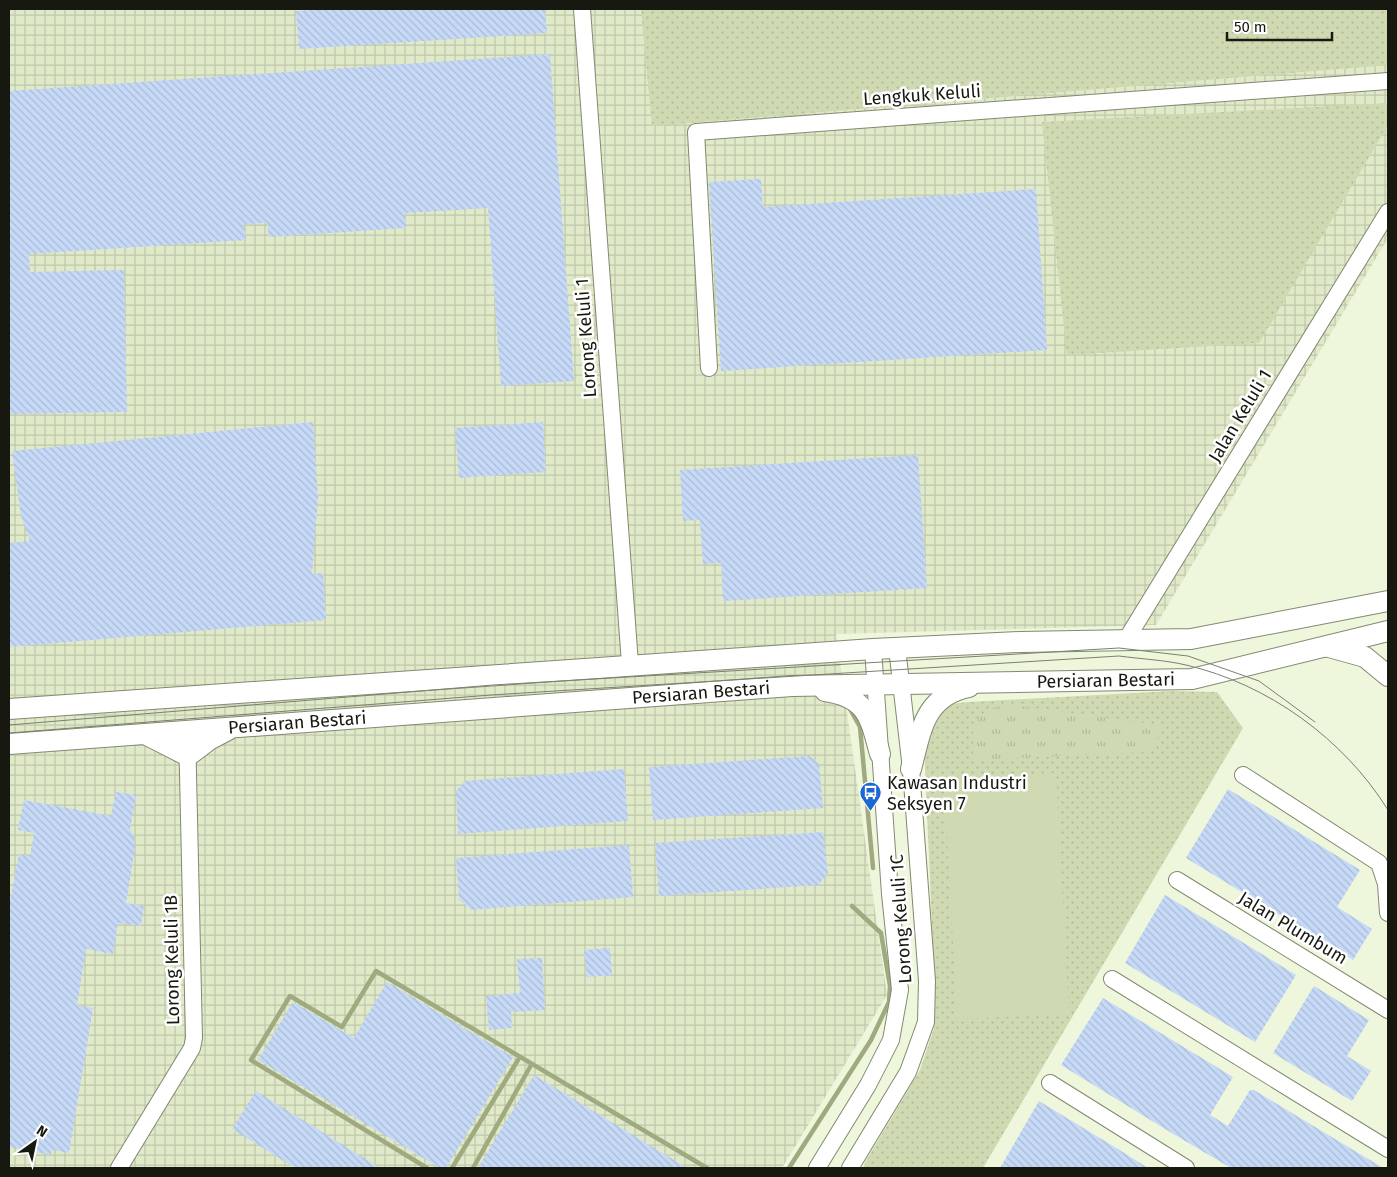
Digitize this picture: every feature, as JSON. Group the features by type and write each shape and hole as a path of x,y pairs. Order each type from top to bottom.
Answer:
{"main road":[{"name":"Persiaran Bestari","path":"9,709 630,664 874,649 1020,642 1191,639 1388,601"},
{"path":"1282,622 1320,625 1378,617 1388,618"},
{"name":"Persiaran Bestari","path":"9,744 792,686 1192,679 1388,631"},
{"path":"1322,646 1348,650 1365,657 1388,676"},
{"path":"911,769 923,720 938,700 956,689 1003,682"},
{"path":"792,686 839,693 860,704 871,719 880,754"},
{"path":"145,734 188,756 209,740 236,726"}],"street":[{"name":"Lorong Keluli 1","path":"582,9 630,664"},
{"name":"Lengkuk Keluli","path":"709,368 696,132 1388,80"},
{"name":"Jalan Keluli 1","path":"1126,640 1388,212"},
{"name":"Lorong Keluli 1C","path":"850,1168 908,1072 926,1022 927,981 911,769 897,648"},
{"name":"Lorong Keluli 1C","path":"817,1168 868,1085 891,1040 900,990 890,894 874,649"},
{"name":"Lorong Keluli 1B","path":"119,1168 192,1048 194,1038 187,730"},
{"path":"1243,775 1379,863 1386,884 1388,913"},
{"name":"Jalan Plumbum","path":"1177,880 1388,1010"},
{"path":"1112,979 1388,1149"},
{"path":"1050,1083 1186,1168"}],"shaded area":[{"path":"9,9 1388,9 1388,238 1156,625 836,634 887,995 782,1168 9,1168"}],"green space":[{"path":"641,9 1388,9 1388,65 652,126"},
{"path":"1388,103 1388,125 1259,343 1067,355 1042,122"},
{"path":"1171,691 1217,692 1243,728 983,1168 864,1168 864,1164 920,1070 934,1028 934,970 924,746 938,717 950,704"},
{"path":"1020,706 1166,726 1148,752 973,760 973,725 989,708"},
{"path":"1056,773 1069,1014 957,1019 944,778"}],"building":[{"path":"337,9 545,9 547,33 299,49 296,11"},
{"path":"550,54 574,381 501,386 488,208 405,213 406,228 269,237 267,223 244,224 246,240 29,254 30,272 124,270 127,412 9,414 9,91"},
{"path":"761,179 763,207 1036,189 1047,350 721,371 709,182"},
{"path":"313,422 318,497 312,574 323,573 326,620 9,647 9,543 30,541 21,516 12,451"},
{"path":"543,422 546,472 459,478 455,428"},
{"path":"918,455 927,588 723,601 721,563 703,564 700,520 683,521 680,470"},
{"path":"809,756 819,763 823,808 653,820 649,767"},
{"path":"624,769 628,821 458,834 456,791 465,781"},
{"path":"1228,789 1360,870 1337,907 1372,929 1353,960 1186,858"},
{"path":"116,792 136,795 130,830 134,836 135,848 126,903 144,906 141,926 118,923 113,954 86,949 77,1005 93,1008 69,1153 52,1150 51,1155 9,1147 9,907 19,854 30,856 34,833 18,830 24,800 111,816"},
{"path":"823,832 828,873 818,885 659,896 655,843"},
{"path":"629,845 633,897 471,910 459,899 456,858"},
{"path":"1165,895 1296,975 1255,1042 1125,963"},
{"path":"610,948 612,975 587,977 584,950"},
{"path":"542,958 545,1010 511,1012 512,1028 489,1030 486,996 520,993 517,959"},
{"path":"387,982 513,1057 446,1168 440,1168 258,1060 293,1002 354,1038"},
{"path":"1314,986 1369,1020 1347,1056 1371,1071 1352,1101 1273,1053"},
{"path":"1103,998 1233,1077 1210,1115 1228,1126 1250,1090 1254,1090 1383,1168 1231,1168 1170,1132 1061,1065"},
{"path":"534,1075 687,1168 478,1168"},
{"path":"256,1091 380,1168 295,1168 232,1129"},
{"path":"1039,1101 1126,1154 1148,1168 1000,1168"}],"waterway":[{"path":"850,709 860,727 873,868"},
{"path":"789,1168 871,1040 889,1002 890,986 881,933 852,906"},
{"path":"427,1168 251,1060 290,996 342,1027 376,971 707,1168"},
{"path":"452,1168 518,1060"},
{"path":"473,1168 530,1067"}],"tram line":[{"path":"9,725 493,685 1119,648 1188,656 1259,681 1315,722"},
{"path":"9,733 491,695 1119,656 1186,665 1246,686 1274,701 1301,718 1326,738 1370,784 1388,810"}],"place":[{"name":"Kawasan Industri Seksyen 7","path":"871,812"}]}
